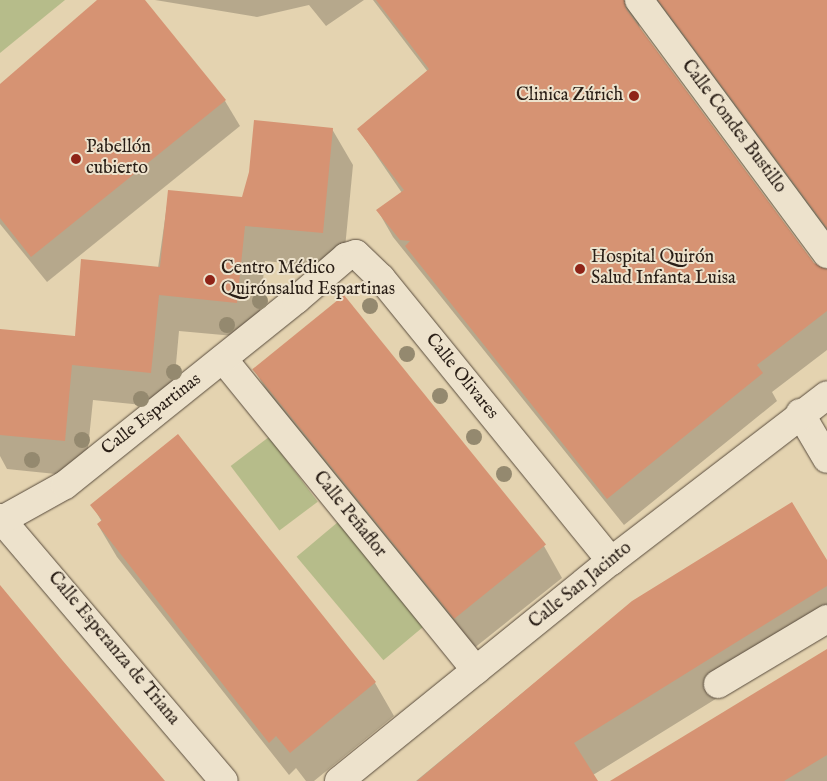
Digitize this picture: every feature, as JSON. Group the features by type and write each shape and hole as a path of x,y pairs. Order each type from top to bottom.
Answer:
{"street":[{"name":"Calle Condes Bustillo","path":"639,0 827,254"},
{"name":"Calle Olivares","path":"296,300 346,257 356,254 363,259 611,561"},
{"name":"Calle Espartinas","path":"1,519 64,485 296,300"},
{"name":"Calle Peñaflor","path":"223,359 476,670"},
{"name":"Calle San Jacinto","path":"339,781 611,561 800,413 827,395"},
{"path":"800,413 827,459"},
{"name":"Calle Esperanza de Triana","path":"1,519 224,781"},
{"path":"718,684 827,619"}],"green space":[{"path":"0,0 65,0 0,53"},
{"path":"269,437 318,502 279,531 231,466"},
{"path":"338,522 425,625 383,660 297,557"}],"building":[{"name":"Pabellón cubierto","path":"97,0 145,0 226,100 31,257 0,218 0,84"},
{"name":"Hospital Quirón Salud Infanta Luisa","path":"376,0 624,0 626,9 814,263 827,269 827,311 757,365 763,373 607,499 405,246 410,241 400,240 376,210 404,190 357,129 429,69"},
{"path":"658,0 827,0 827,228"},
{"path":"254,120 333,128 323,233 245,226 237,303 159,295 151,373 72,365 65,441 0,435 0,329 75,336 81,259 160,267 168,190 242,197 249,172"},
{"path":"344,295 546,544 454,619 252,369"},
{"path":"178,434 376,682 290,753 276,736 269,743 97,524 102,520 90,505"},
{"path":"792,502 827,560 827,586 574,743 598,781 417,781 632,601"},
{"path":"0,585 63,661 165,781 0,781"},
{"path":"827,649 827,755 784,781 610,781"}],"place":[{"name":"Clinica Zúrich","path":"634,96"},
{"name":"Pabellón cubierto","path":"76,159"},
{"name":"Hospital Quirón Salud Infanta Luisa","path":"580,269"},
{"name":"Centro Médico Quirónsalud Espartinas","path":"210,280"}]}
